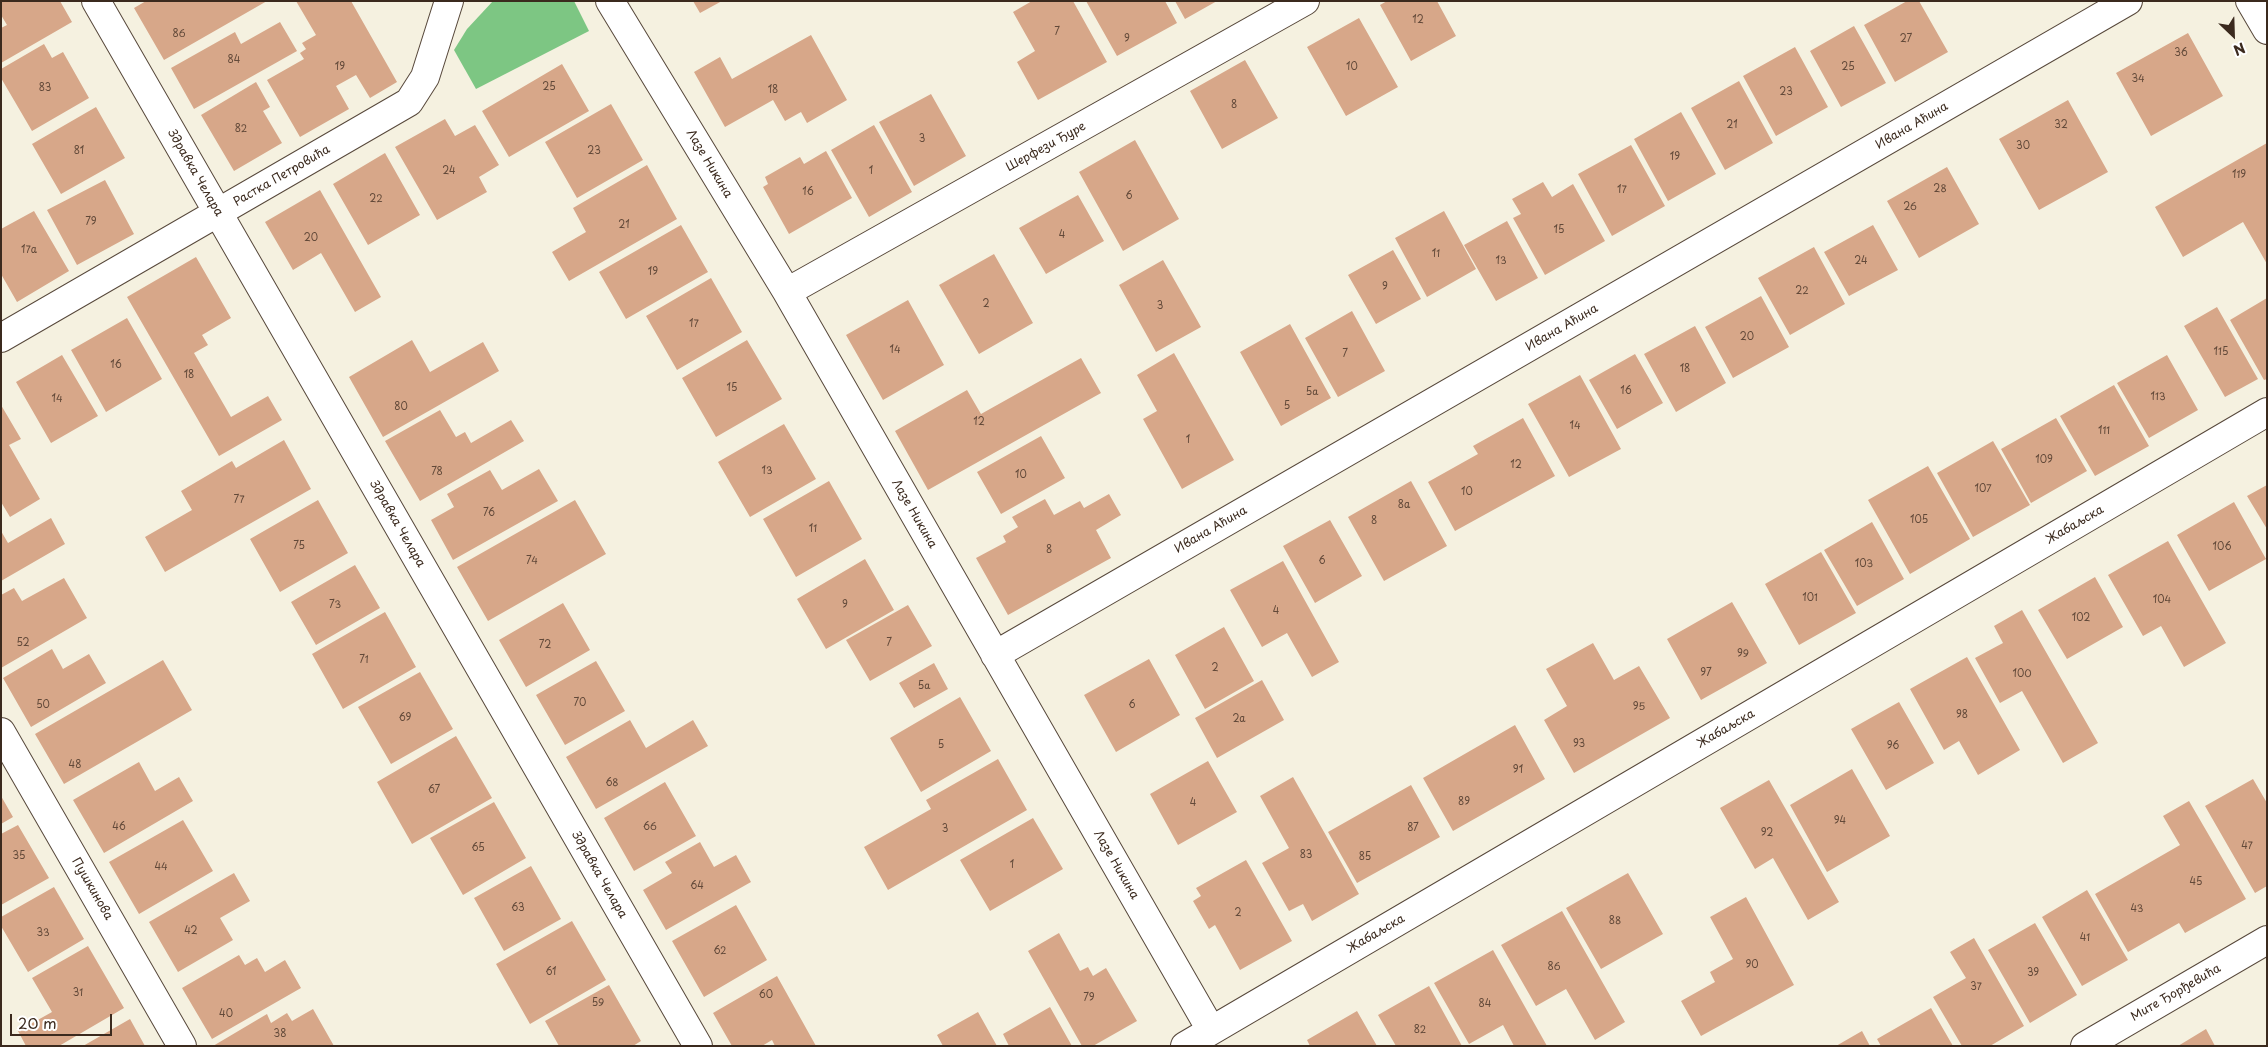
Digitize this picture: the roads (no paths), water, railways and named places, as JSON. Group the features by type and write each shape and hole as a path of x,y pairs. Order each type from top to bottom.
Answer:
{"street":[{"name":"Здравка Челара","path":"96,1 698,1046"},
{"name":"Лазе Никина","path":"610,1 788,292 1211,1030"},
{"name":"Шерфези Ђуре","path":"788,292 1305,1"},
{"name":"Ивана Аћина","path":"995,654 2128,1"},
{"path":"2250,1 2267,30"},
{"name":"Растка Петровића","path":"1,338 410,102 425,77 445,12"},
{"name":"Жабаљска","path":"1185,1046 2267,412"},
{"name":"Пушкинова","path":"1,732 182,1046"},
{"name":"Мите Ђорђевића","path":"2085,1046 2267,940"}]}
